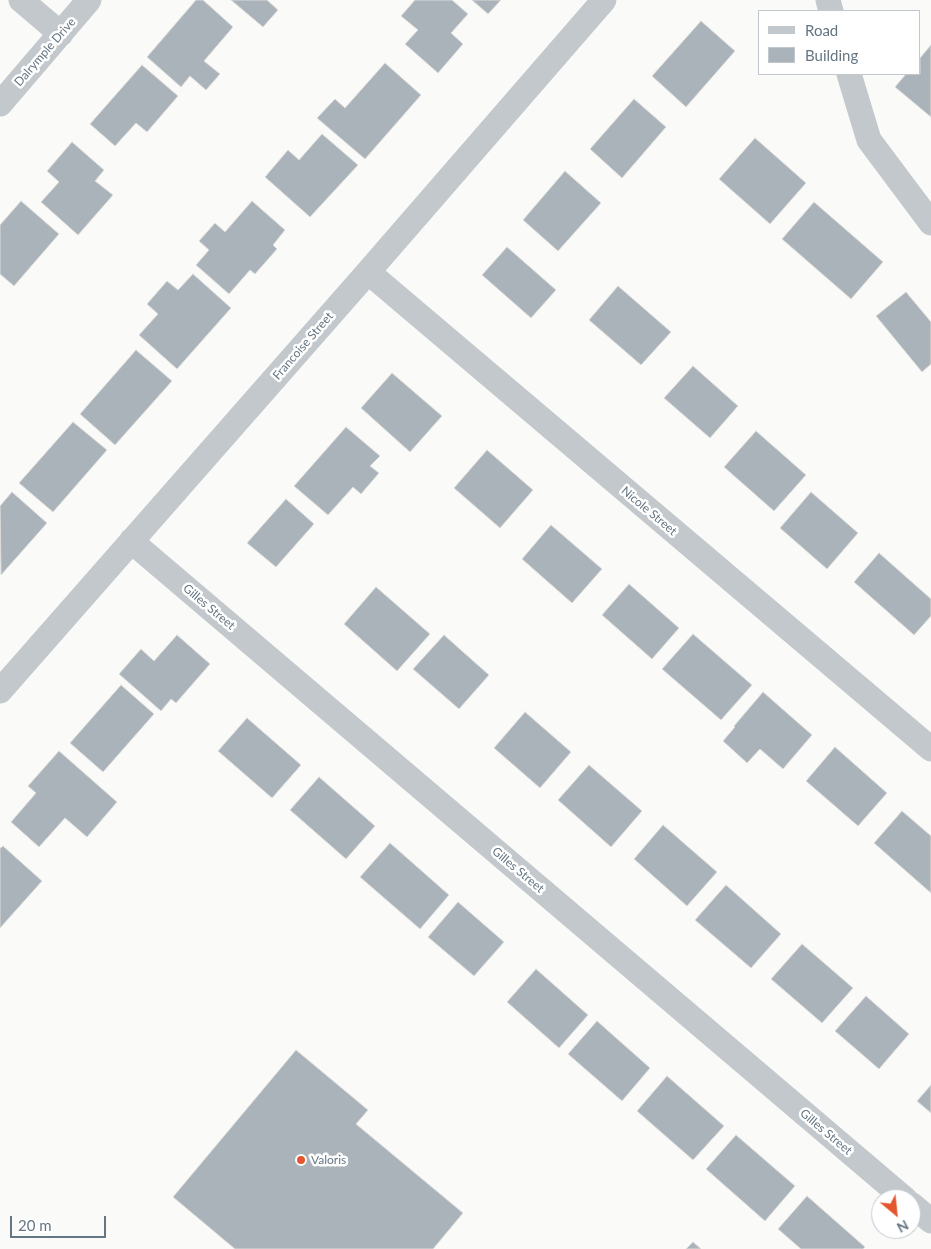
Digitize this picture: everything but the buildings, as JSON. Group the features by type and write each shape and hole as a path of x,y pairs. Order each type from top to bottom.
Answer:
{"street":[{"path":"21,0 61,34"},
{"name":"Dalrymple Drive","path":"0,104 89,0"},
{"name":"Francoise Street","path":"0,691 604,0"},
{"path":"849,75 869,140 930,218"},
{"name":"Nicole Street","path":"368,272 931,749"},
{"name":"Gilles Street","path":"131,540 893,1189"},
{"path":"921,1212 931,1221"}],"place":[{"name":"Valoris","path":"301,1160"}]}
